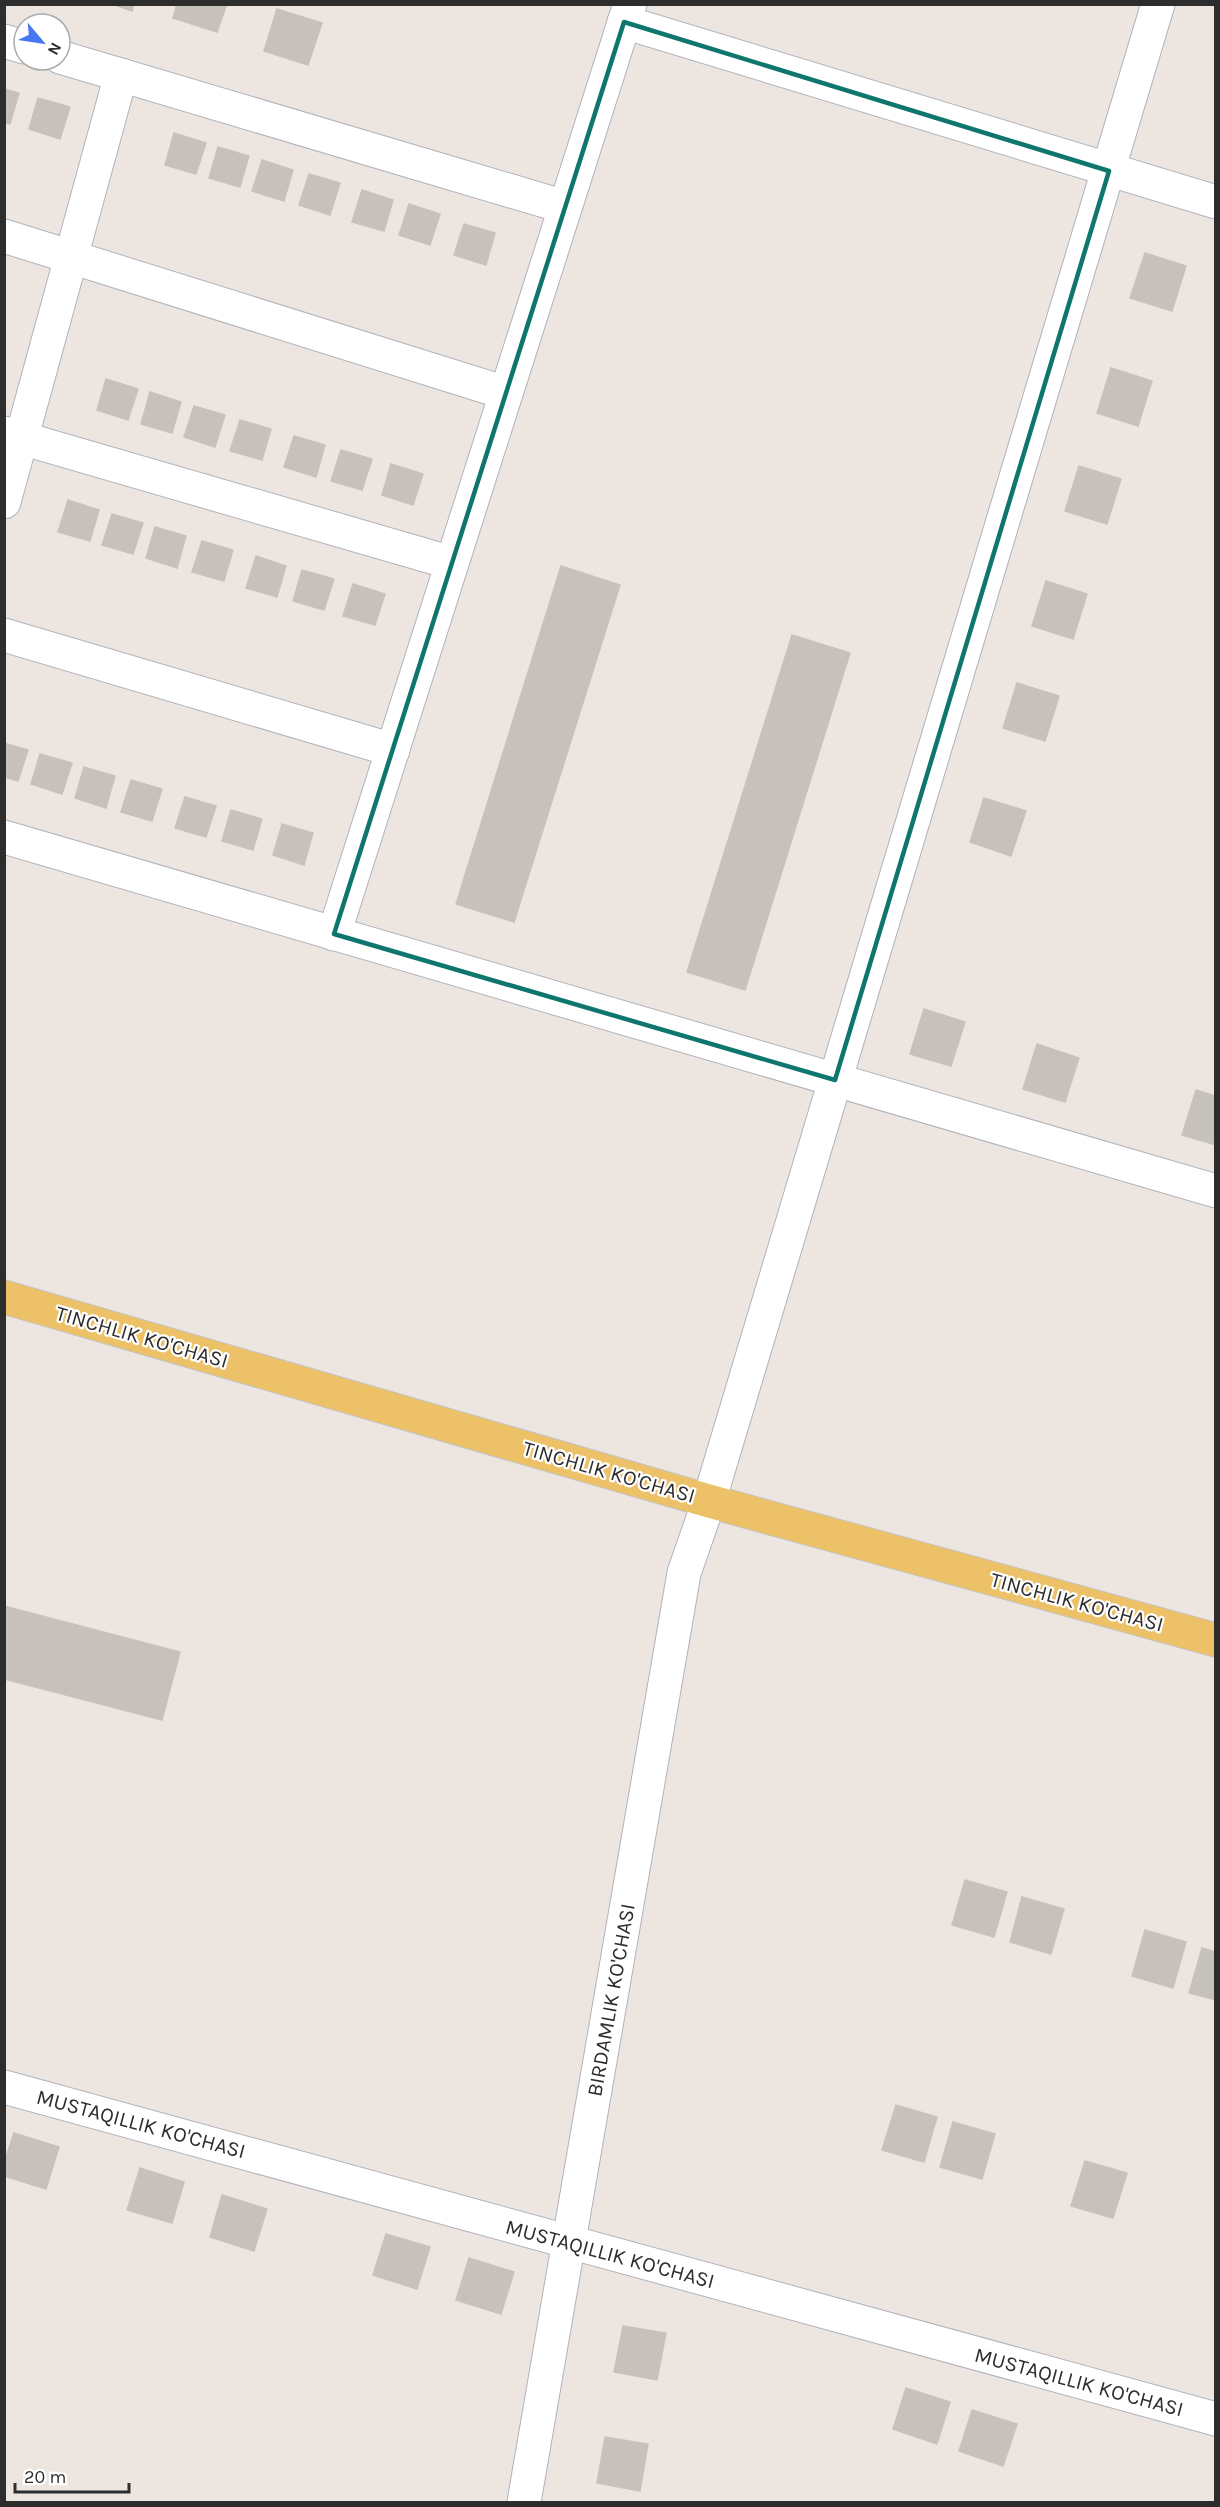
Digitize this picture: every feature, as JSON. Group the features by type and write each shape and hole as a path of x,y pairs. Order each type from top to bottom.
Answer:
{"main road":[{"name":"TINCHLIK KO'CHASI","path":"4,1297 709,1501 1215,1640"}],"street":[{"name":"BIRDAMLIK KO'CHASI","path":"524,2502 684,1573 709,1501 1158,4"},
{"path":"334,934 627,13 1109,171 1215,202"},
{"path":"72,61 565,207"},
{"path":"4,502 14,436 73,256 121,75"},
{"path":"4,236 506,393"},
{"path":"14,436 452,563"},
{"path":"4,635 393,750"},
{"path":"4,837 1215,1191"},
{"name":"MUSTAQILLIK KO'CHASI","path":"4,2087 1215,2419"}],"highlighted area":[{"path":"624,22 1109,171 835,1080 334,934"}],"building":[{"path":"112,4 134,4 132,11"},
{"path":"177,4 227,4 217,32 173,18"},
{"path":"277,9 322,23 308,65 264,51"},
{"path":"4,89 19,93 10,124 4,123"},
{"path":"38,98 70,107 60,139 29,129"},
{"path":"174,133 206,143 196,174 165,165"},
{"path":"218,147 249,156 240,187 209,178"},
{"path":"262,160 293,170 284,201 252,191"},
{"path":"309,174 340,183 330,215 299,205"},
{"path":"362,190 393,200 384,231 352,222"},
{"path":"409,204 440,214 430,245 399,235"},
{"path":"464,224 495,233 486,265 454,255"},
{"path":"1145,253 1186,266 1172,311 1130,298"},
{"path":"1111,368 1152,381 1138,426 1097,413"},
{"path":"106,379 138,389 128,420 97,410"},
{"path":"150,392 181,402 172,433 141,424"},
{"path":"194,406 225,415 215,447 184,437"},
{"path":"240,420 271,429 262,460 230,451"},
{"path":"294,436 325,445 316,477 284,467"},
{"path":"341,450 372,459 362,490 331,481"},
{"path":"391,464 423,474 413,505 382,495"},
{"path":"1079,466 1121,479 1107,524 1065,511"},
{"path":"68,500 99,510 90,541 58,532"},
{"path":"112,514 143,523 133,554 102,545"},
{"path":"155,527 186,536 177,568 146,558"},
{"path":"202,541 233,550 224,581 192,572"},
{"path":"256,556 286,566 277,597 246,588"},
{"path":"561,566 620,585 514,922 456,904"},
{"path":"302,570 334,579 324,610 293,601"},
{"path":"1046,581 1087,594 1073,639 1032,626"},
{"path":"353,584 385,594 375,625 343,616"},
{"path":"792,635 850,653 745,990 687,972"},
{"path":"1017,683 1059,696 1045,741 1003,728"},
{"path":"4,743 28,750 18,781 4,777"},
{"path":"40,754 72,763 62,794 31,784"},
{"path":"84,767 115,776 106,808 75,798"},
{"path":"131,780 162,789 152,821 121,812"},
{"path":"185,797 216,806 206,837 175,828"},
{"path":"984,798 1026,811 1011,856 970,842"},
{"path":"231,810 262,819 253,850 222,841"},
{"path":"282,824 313,833 304,865 273,855"},
{"path":"924,1009 965,1022 951,1066 910,1054"},
{"path":"1037,1044 1079,1058 1065,1102 1023,1089"},
{"path":"1196,1090 1216,1096 1216,1145 1182,1135"},
{"path":"4,1606 180,1652 162,1720 4,1679"},
{"path":"965,1880 1007,1892 994,1937 952,1925"},
{"path":"1022,1897 1064,1909 1051,1954 1010,1942"},
{"path":"1145,1930 1186,1942 1173,1988 1132,1976"},
{"path":"1202,1948 1216,1952 1216,2000 1189,1993"},
{"path":"896,2105 937,2117 924,2162 882,2150"},
{"path":"953,2122 995,2134 982,2179 940,2167"},
{"path":"14,2133 59,2147 46,2189 4,2176 4,2163"},
{"path":"1085,2161 1127,2173 1113,2218 1071,2206"},
{"path":"140,2168 184,2182 172,2223 127,2210"},
{"path":"222,2195 267,2209 254,2251 210,2237"},
{"path":"386,2234 430,2247 417,2289 373,2275"},
{"path":"469,2258 514,2272 501,2314 456,2300"},
{"path":"623,2326 666,2333 657,2380 614,2372"},
{"path":"906,2388 950,2402 937,2444 893,2429"},
{"path":"972,2410 1017,2424 1003,2466 959,2451"},
{"path":"605,2437 648,2444 640,2491 597,2483"}]}
